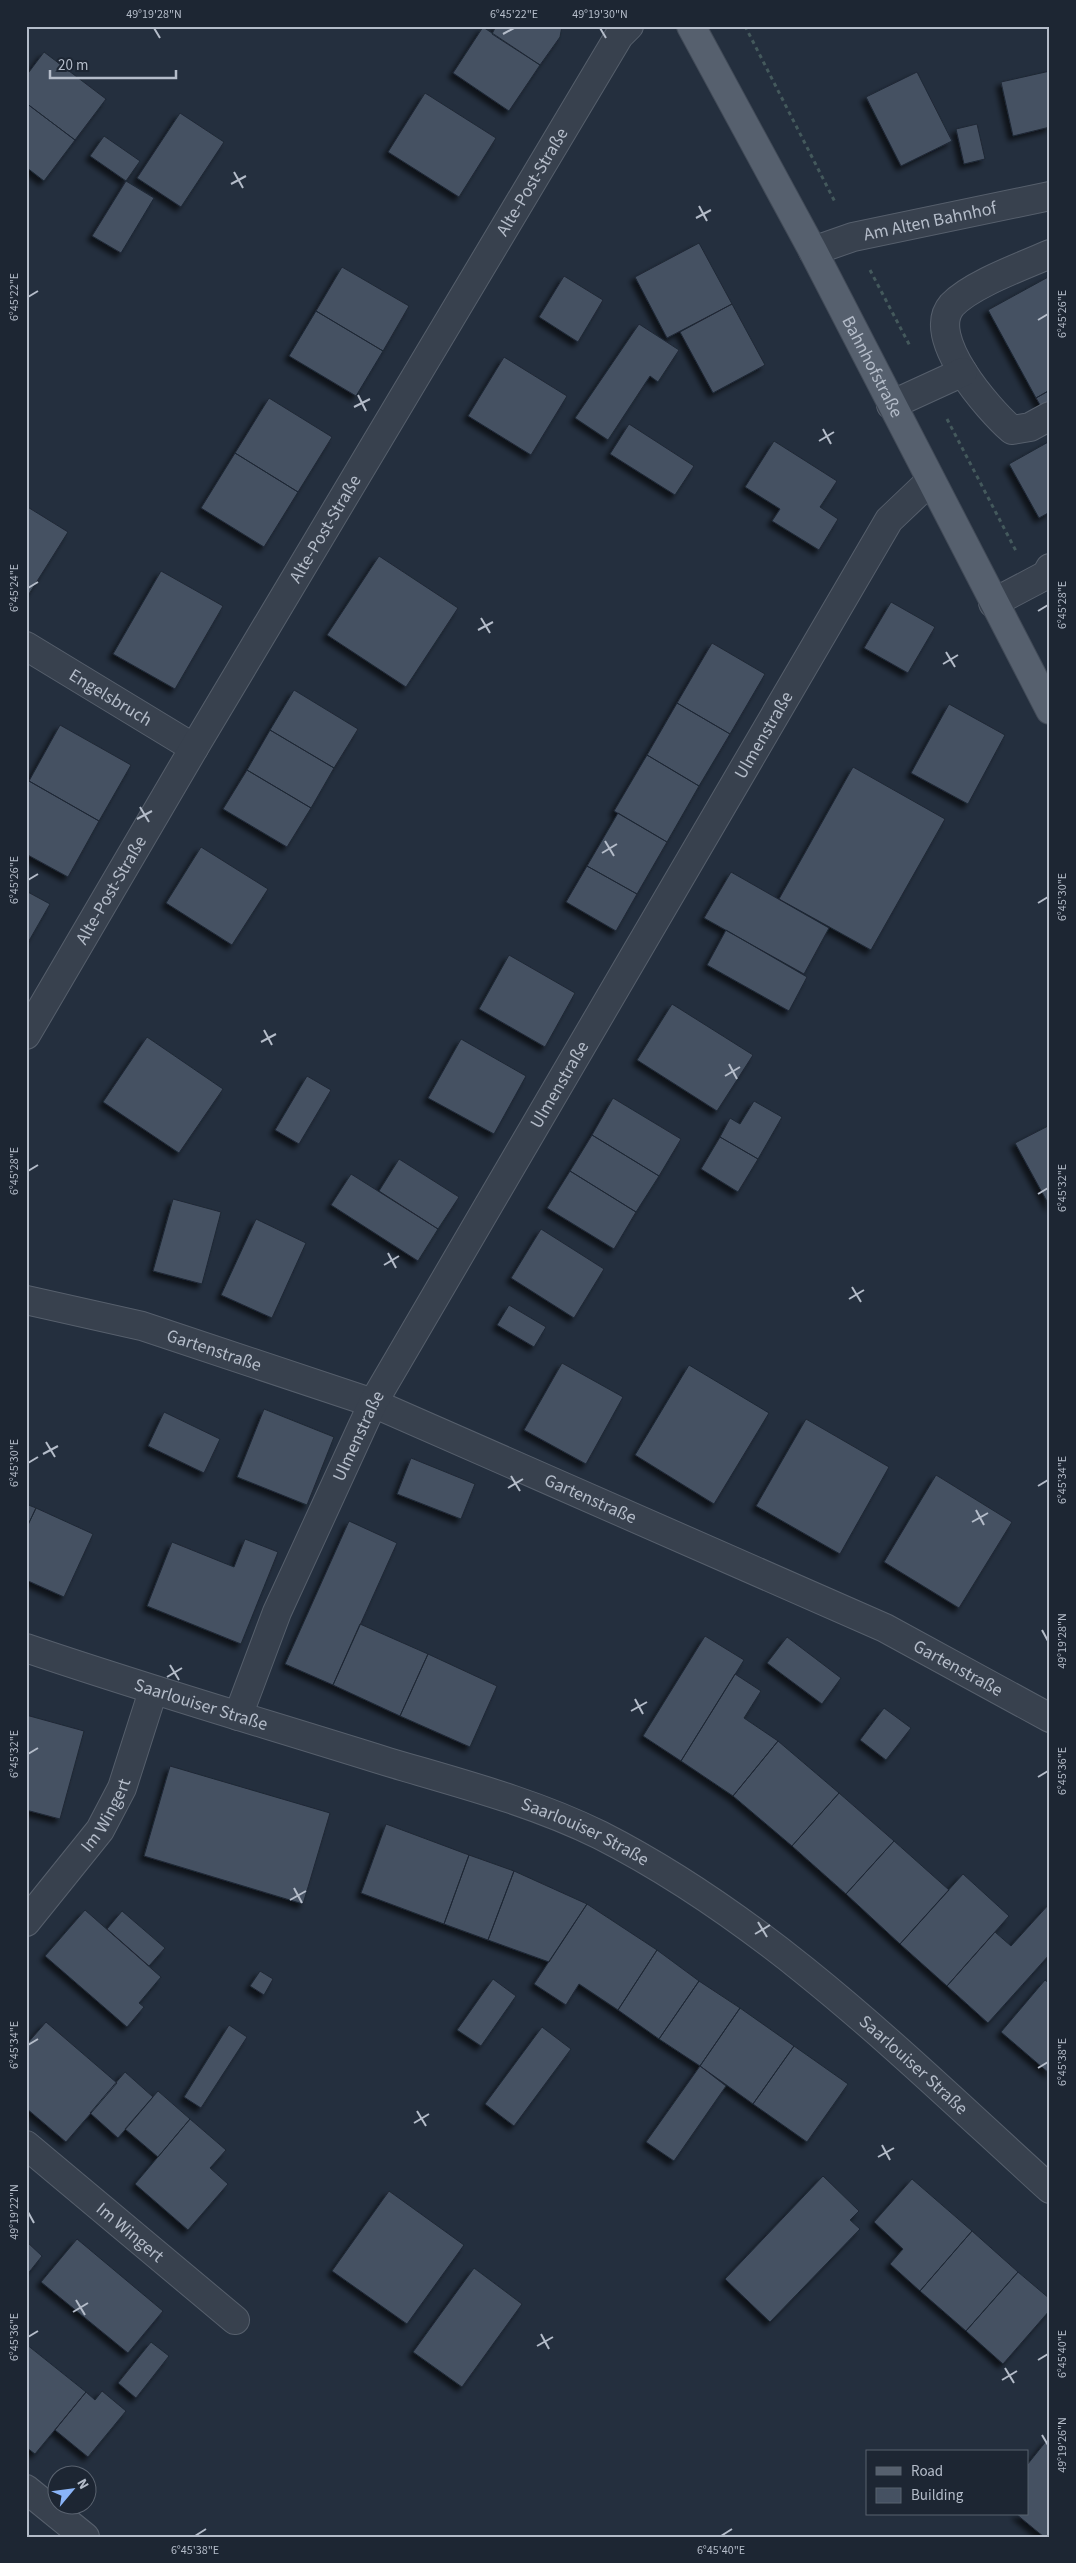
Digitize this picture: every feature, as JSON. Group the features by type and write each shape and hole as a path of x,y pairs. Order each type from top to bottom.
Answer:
{"main road":[{"name":"Bahnhofstraße","path":"691,26 813,251 930,481 1050,710"}],"street":[{"name":"Alte-Post-Straße","path":"26,1035 194,748 614,45 629,26"},
{"name":"Am Alten Bahnhof","path":"813,251 853,237 1050,196"},
{"path":"1050,254 994,279 964,295 951,306 946,321 946,337 962,372 977,394 1012,430 1030,427 1050,416"},
{"path":"891,405 962,372"},
{"name":"Ulmenstraße","path":"238,1716 277,1612 373,1403 889,520 930,481"},
{"path":"994,603 1041,575"},
{"name":"Engelsbruch","path":"26,646 194,748"},
{"name":"Gartenstraße","path":"26,1300 142,1326 373,1403 885,1628 1050,1718"},
{"name":"Saarlouiser Straße","path":"26,1648 153,1691 533,1806 598,1835 672,1876 760,1934 864,2021 1050,2189"},
{"name":"Im Wingert","path":"26,1922 100,1830 122,1788 153,1691"},
{"name":"Im Wingert","path":"26,2145 235,2320"},
{"path":"26,2489 85,2537"}],"path":[{"path":"745,26 930,386 1041,575"}],"building":[{"path":"496,26 562,26 560,37 540,65 492,34"},
{"path":"483,27 540,65 509,111 453,73"},
{"path":"44,52 106,99 75,140 26,103 26,76"},
{"path":"1050,71 1050,127 1013,136 1001,82"},
{"path":"917,72 952,141 901,166 866,97"},
{"path":"425,93 496,138 459,197 388,152"},
{"path":"26,103 75,140 44,181 26,167"},
{"path":"180,113 224,142 181,207 137,178"},
{"path":"977,124 985,159 964,164 956,129"},
{"path":"104,136 140,161 126,181 90,156"},
{"path":"126,181 154,198 121,253 92,236"},
{"path":"699,243 732,304 667,338 635,277"},
{"path":"342,267 409,306 383,351 316,311"},
{"path":"564,276 603,300 578,342 539,317"},
{"path":"1050,276 1050,390 1036,398 988,310"},
{"path":"732,304 765,365 713,393 680,332"},
{"path":"316,311 383,351 356,396 289,356"},
{"path":"639,324 679,350 658,382 650,376 608,440 575,418"},
{"path":"504,357 567,396 531,455 468,416"},
{"path":"1050,390 1050,422 1036,398"},
{"path":"269,398 332,437 298,492 235,453"},
{"path":"629,424 694,466 675,495 610,454"},
{"path":"774,441 837,481 820,507 838,519 819,550 772,521 780,509 745,487"},
{"path":"1050,441 1050,512 1039,518 1009,464"},
{"path":"235,453 298,492 264,547 201,508"},
{"path":"26,506 68,532 29,594 26,593"},
{"path":"379,556 458,608 406,687 327,635"},
{"path":"161,571 223,606 175,689 113,654"},
{"path":"891,602 935,627 908,673 864,648"},
{"path":"712,643 765,674 730,734 677,703"},
{"path":"294,690 358,729 334,768 270,730"},
{"path":"677,703 730,734 699,786 647,755"},
{"path":"949,704 1005,735 968,804 911,773"},
{"path":"60,725 131,765 99,821 29,781"},
{"path":"270,730 334,768 311,808 247,770"},
{"path":"647,755 699,786 667,842 614,811"},
{"path":"853,767 945,819 871,950 779,899"},
{"path":"247,770 311,808 287,847 223,809"},
{"path":"29,781 99,821 68,877 26,854 26,785"},
{"path":"618,813 667,842 637,894 587,866"},
{"path":"201,847 268,889 232,945 166,903"},
{"path":"587,866 637,894 616,931 566,902"},
{"path":"731,872 829,928 804,974 704,918"},
{"path":"26,891 50,904 26,946"},
{"path":"726,930 807,977 789,1011 707,965"},
{"path":"509,955 575,993 545,1047 479,1009"},
{"path":"672,1004 753,1055 717,1111 637,1060"},
{"path":"147,1037 223,1089 179,1153 103,1102"},
{"path":"461,1039 526,1076 494,1134 428,1098"},
{"path":"307,1076 331,1090 299,1144 275,1130"},
{"path":"613,1098 681,1139 659,1176 592,1135"},
{"path":"754,1101 782,1117 758,1159 720,1137 730,1118 740,1124"},
{"path":"1050,1125 1050,1207 1015,1143"},
{"path":"592,1135 659,1176 636,1212 570,1171"},
{"path":"720,1137 758,1159 738,1192 701,1169"},
{"path":"399,1159 459,1197 438,1229 379,1191"},
{"path":"570,1171 636,1212 614,1249 547,1208"},
{"path":"351,1174 438,1229 418,1261 331,1205"},
{"path":"173,1199 221,1212 202,1284 153,1271"},
{"path":"256,1219 306,1243 272,1318 221,1295"},
{"path":"541,1229 604,1269 574,1318 511,1278"},
{"path":"509,1305 546,1327 534,1347 497,1325"},
{"path":"562,1363 623,1397 586,1464 524,1430"},
{"path":"689,1365 769,1413 714,1504 635,1455"},
{"path":"264,1409 334,1437 307,1505 237,1477"},
{"path":"164,1412 220,1439 204,1473 148,1446"},
{"path":"806,1419 889,1467 840,1554 756,1506"},
{"path":"411,1458 475,1484 461,1519 397,1494"},
{"path":"936,1475 1012,1522 959,1608 884,1562"},
{"path":"26,1504 36,1508 26,1529"},
{"path":"36,1508 93,1534 64,1597 26,1580 26,1529"},
{"path":"349,1521 397,1543 333,1685 285,1664"},
{"path":"245,1539 278,1552 241,1644 147,1606 172,1542 234,1567"},
{"path":"360,1624 428,1654 400,1716 333,1685"},
{"path":"705,1636 744,1660 681,1761 643,1736"},
{"path":"787,1637 841,1678 822,1704 767,1663"},
{"path":"428,1654 497,1686 470,1747 400,1716"},
{"path":"735,1674 761,1691 744,1718 778,1741 733,1796 681,1761"},
{"path":"884,1708 911,1728 886,1760 860,1740"},
{"path":"26,1715 84,1731 60,1819 26,1810"},
{"path":"778,1741 839,1793 792,1846 733,1796"},
{"path":"170,1766 330,1813 303,1904 144,1856"},
{"path":"839,1793 894,1841 846,1894 792,1846"},
{"path":"386,1824 469,1855 444,1924 361,1893"},
{"path":"894,1841 949,1890 900,1944 846,1894"},
{"path":"469,1855 514,1871 488,1940 444,1924"},
{"path":"514,1871 587,1904 549,1962 488,1940"},
{"path":"963,1874 1009,1916 947,1986 900,1944"},
{"path":"1050,1903 1050,1954 988,2023 947,1986 995,1932 1011,1946"},
{"path":"587,1904 657,1950 618,2010 579,1984 566,2005 534,1984"},
{"path":"85,1910 161,1977 139,2003 144,2007 127,2027 45,1956"},
{"path":"122,1911 165,1948 149,1966 107,1929"},
{"path":"657,1950 699,1981 659,2039 618,2010"},
{"path":"260,1971 273,1979 264,1995 250,1986"},
{"path":"493,1979 516,1996 481,2046 457,2030"},
{"path":"1045,1980 1050,1984 1050,2074 1001,2032"},
{"path":"699,1981 740,2008 700,2066 659,2039"},
{"path":"740,2008 794,2046 753,2104 700,2066"},
{"path":"46,2022 117,2083 66,2142 26,2108 26,2045"},
{"path":"229,2025 247,2037 201,2108 184,2097"},
{"path":"542,2027 571,2049 514,2126 485,2104"},
{"path":"794,2046 848,2084 807,2142 753,2104"},
{"path":"700,2066 726,2086 674,2161 646,2142"},
{"path":"125,2072 153,2097 118,2138 90,2113"},
{"path":"158,2091 190,2119 158,2157 125,2129"},
{"path":"190,2119 226,2150 210,2168 228,2184 188,2230 135,2184"},
{"path":"823,2176 859,2211 850,2220 860,2229 770,2322 725,2279"},
{"path":"912,2179 972,2231 920,2291 890,2264 903,2249 874,2222"},
{"path":"389,2191 464,2245 407,2324 332,2271"},
{"path":"972,2231 1018,2272 966,2331 920,2291"},
{"path":"77,2239 163,2311 128,2353 41,2282"},
{"path":"26,2243 42,2256 26,2276"},
{"path":"474,2268 522,2304 462,2387 413,2352"},
{"path":"1018,2272 1050,2299 1050,2310 1003,2364 966,2331"},
{"path":"151,2342 169,2356 136,2398 118,2383"},
{"path":"26,2344 86,2392 35,2454 26,2447"},
{"path":"102,2391 126,2411 88,2457 55,2430 86,2392 95,2400"},
{"path":"1047,2440 1050,2442 1050,2537 1044,2537 1018,2516 1028,2516 1028,2464"}]}
